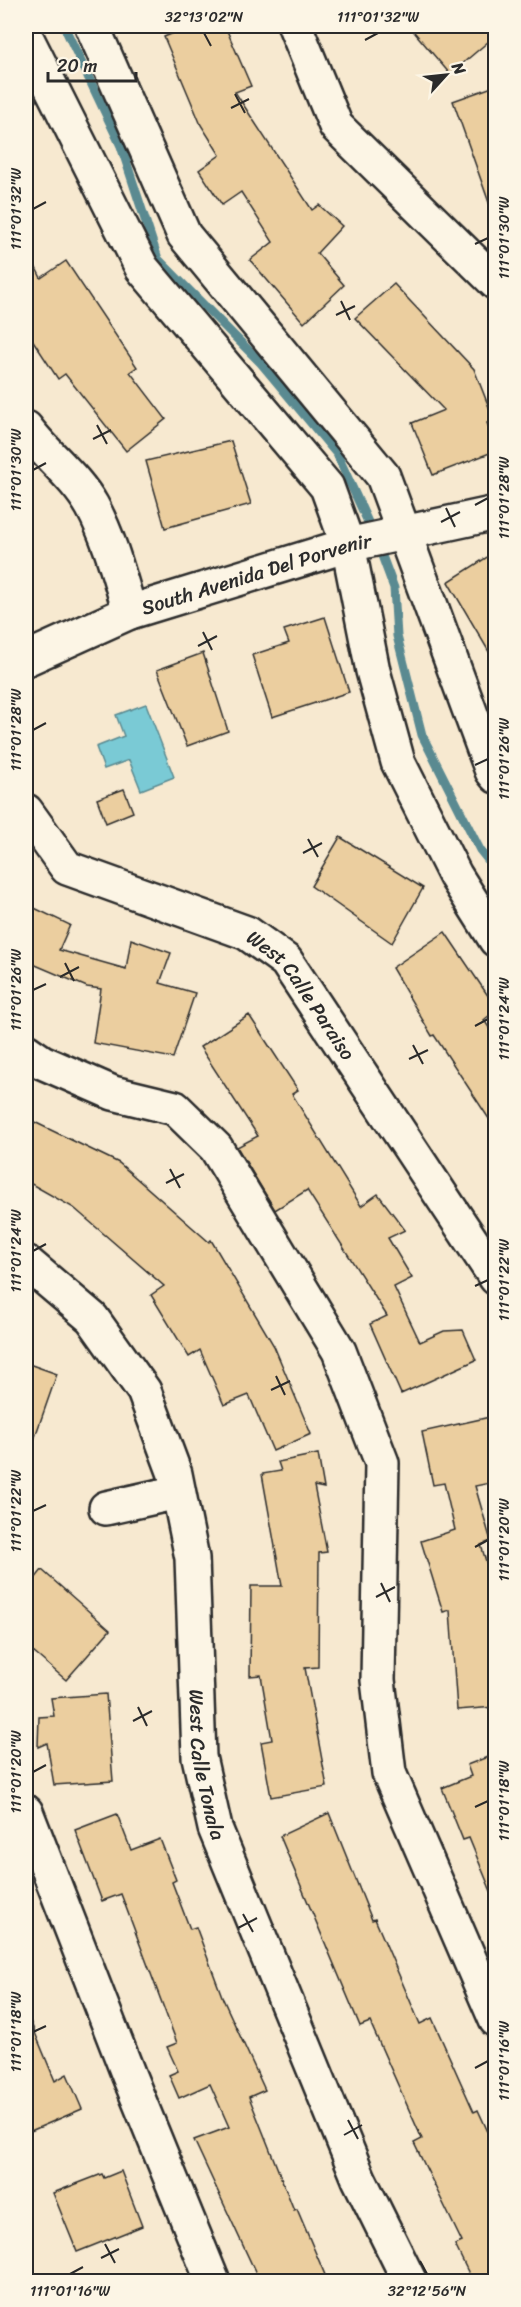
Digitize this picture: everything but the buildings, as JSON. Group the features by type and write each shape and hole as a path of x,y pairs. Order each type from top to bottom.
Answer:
{"street":[{"path":"92,26 184,235 382,476 495,776"},
{"path":"295,26 336,126 495,283"},
{"path":"26,37 142,268 327,487 348,545 373,671 398,762 455,875 495,940"},
{"path":"28,435 76,484 92,506 107,538 130,612"},
{"name":"South Avenida Del Porvenir","path":"26,659 130,612 348,545 495,513"},
{"name":"West Calle Paraiso","path":"26,811 67,868 247,933 286,961 495,1278"},
{"path":"26,1051 42,1062 113,1094 175,1108 216,1148 339,1351 382,1462 378,1680 389,1773 495,2020"},
{"name":"West Calle Tonala","path":"26,1262 92,1318 144,1391 175,1474 192,1558 199,1757 215,1828 359,2179 410,2282"},
{"path":"106,1508 178,1492"},
{"path":"26,1812 129,2076 213,2282"}],"water":[{"path":"146,704 174,777 141,790 129,760 104,769 96,747 124,736 116,715"}],"waterway":[{"path":"64,26 121,146 158,259 261,363 337,454 373,533"},
{"path":"378,545 394,588 397,636 422,735 480,850 496,870"}]}
